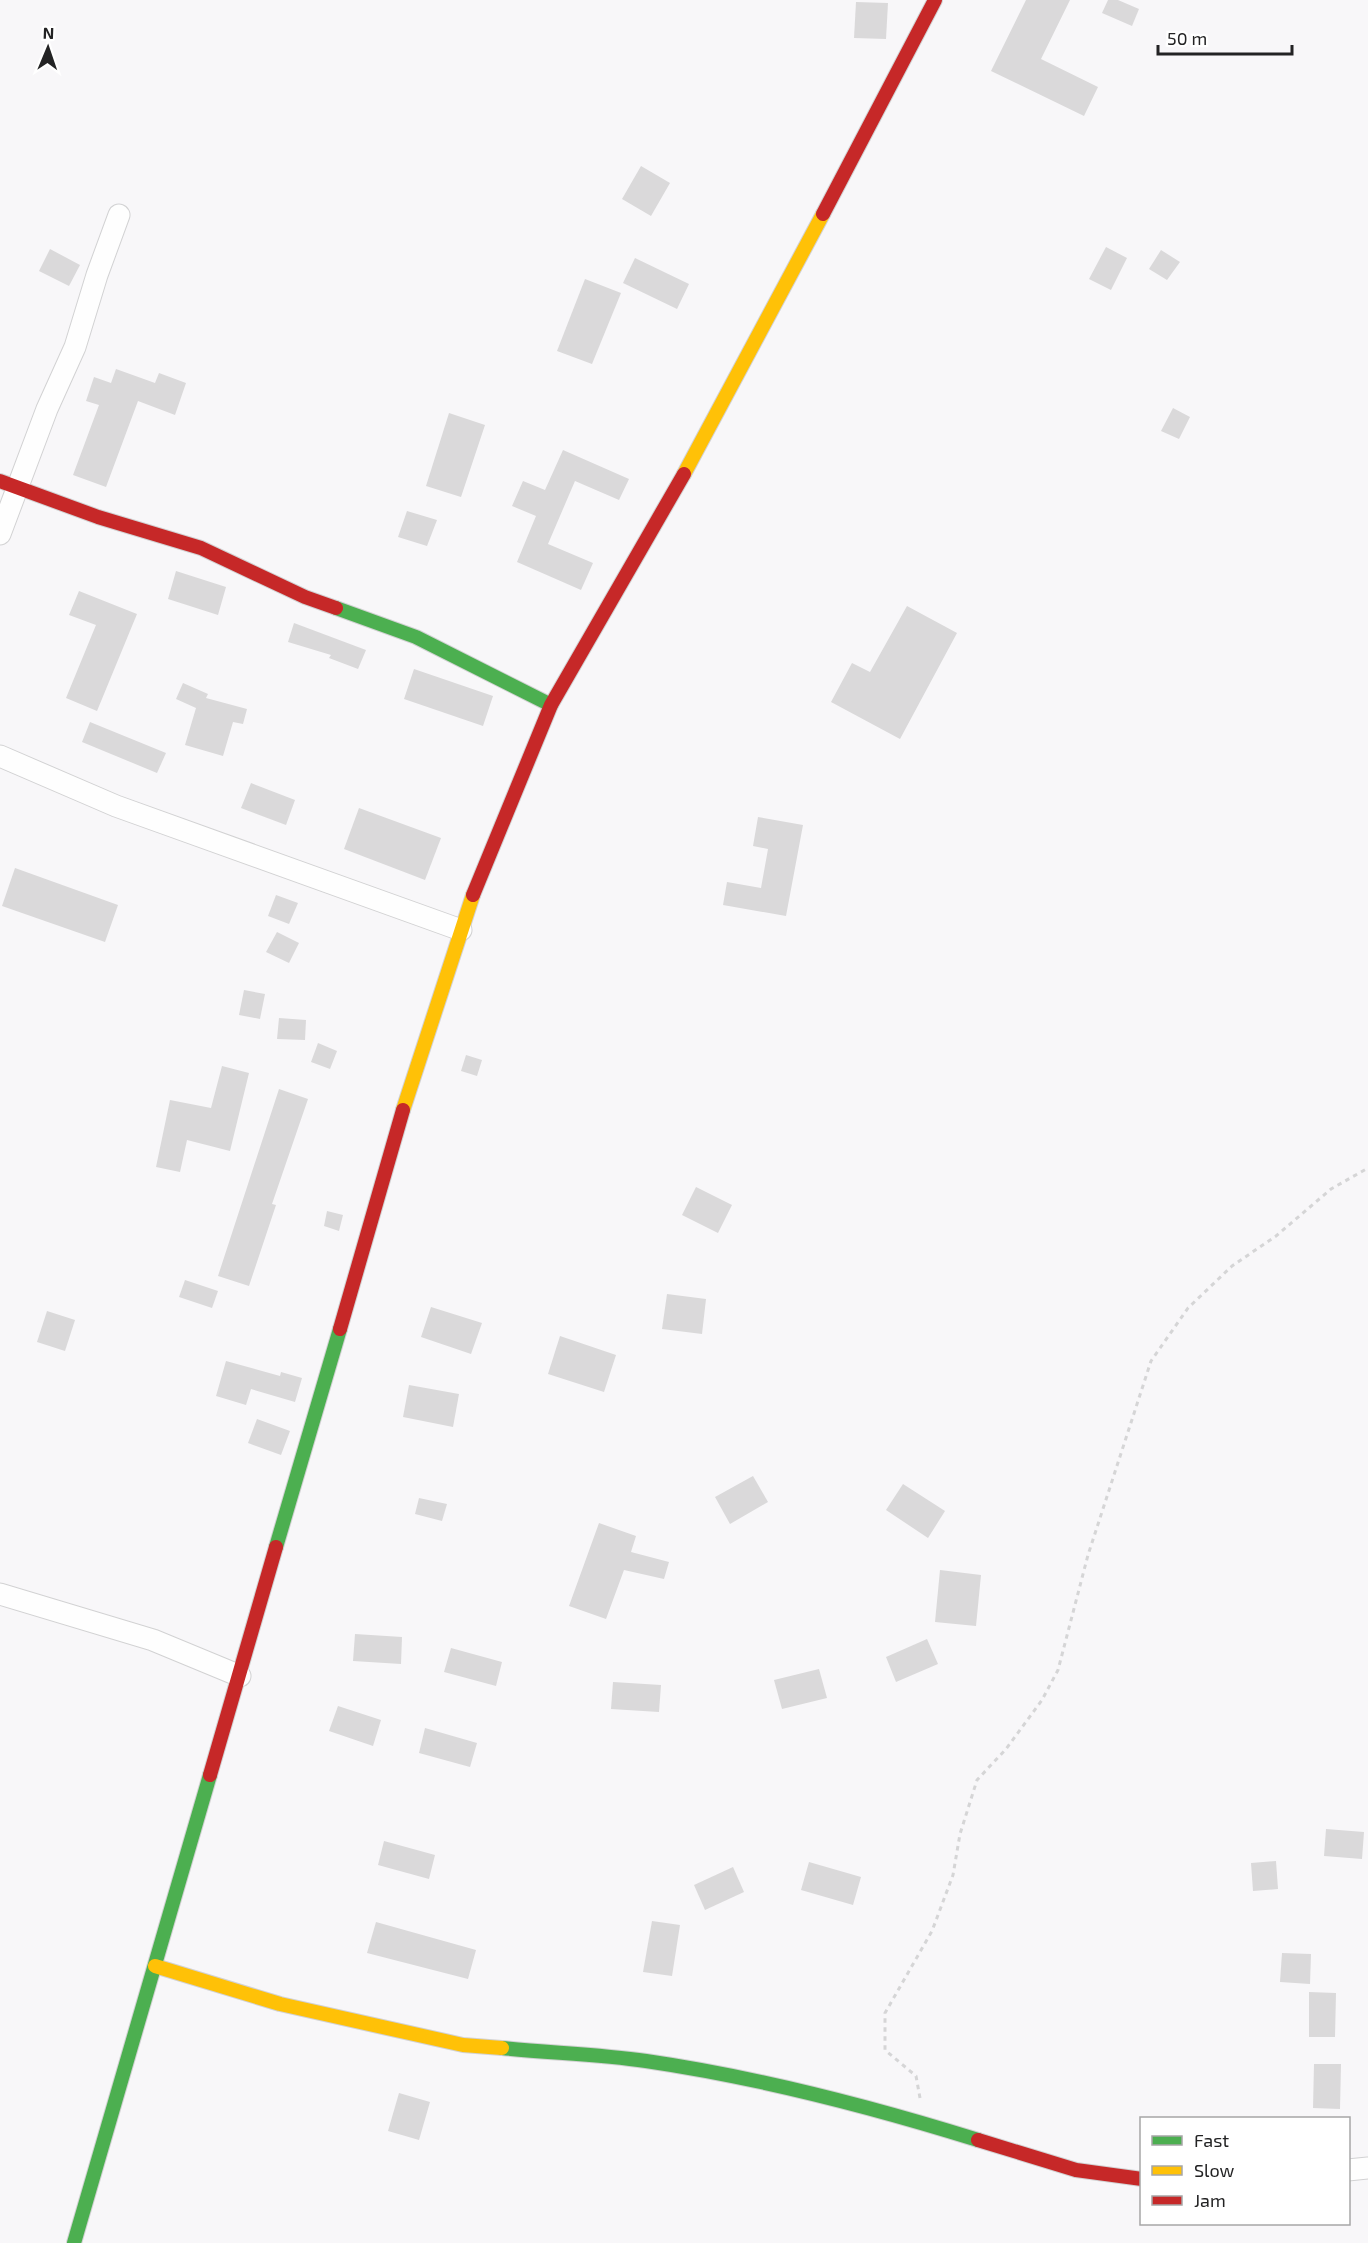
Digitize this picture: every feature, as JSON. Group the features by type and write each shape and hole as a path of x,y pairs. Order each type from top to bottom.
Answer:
{"street":[{"path":"74,2243 420,1052 461,930 551,705 686,469 789,280 936,0"},
{"path":"0,534 9,485 75,347 97,275 119,215"},
{"path":"9,485 98,517 201,548 305,597 416,637 551,705"},
{"path":"0,756 126,810 461,930"},
{"path":"0,1594 153,1640 240,1676"},
{"path":"155,1966 280,2004 463,2045 646,2061 791,2090 924,2123 1076,2170 1140,2179"},
{"path":"1350,2170 1368,2168"}],"path":[{"path":"924,2123 916,2076 885,2050 885,2013 932,1931 953,1875 960,1834 977,1780 1006,1749 1042,1700 1058,1670 1088,1555 1151,1361 1188,1308 1232,1266 1276,1236 1331,1189 1368,1168"}],"building":[{"path":"1026,0 1070,0 1041,59 1098,87 1084,116 991,71"},
{"path":"1108,0 1118,0 1139,9 1132,26 1102,13"},
{"path":"856,2 888,3 886,39 854,38"},
{"path":"641,166 670,183 651,216 622,199"},
{"path":"1106,247 1127,258 1111,290 1089,279"},
{"path":"50,249 80,265 69,286 39,271"},
{"path":"1161,250 1180,262 1167,280 1149,269"},
{"path":"635,258 689,284 677,309 623,283"},
{"path":"585,279 621,293 592,364 557,351"},
{"path":"116,369 155,383 159,373 186,383 175,415 138,401 106,487 73,475 99,405 86,401 94,377 111,383"},
{"path":"1173,408 1190,417 1179,439 1161,431"},
{"path":"449,413 485,425 461,497 426,486"},
{"path":"563,450 629,479 619,500 575,481 548,544 593,563 581,590 517,562 536,516 512,506 523,481 545,490"},
{"path":"407,511 437,520 427,546 398,537"},
{"path":"176,571 226,587 218,615 168,599"},
{"path":"79,591 137,614 97,711 66,698 96,625 69,615"},
{"path":"907,606 957,633 900,739 831,702 852,663 870,672"},
{"path":"294,623 366,650 358,669 329,658 331,655 288,642"},
{"path":"414,669 493,696 483,726 404,699"},
{"path":"183,683 208,694 206,698 247,709 243,724 233,722 223,756 185,745 196,708 176,699"},
{"path":"90,722 166,753 157,773 82,742"},
{"path":"251,783 295,800 286,825 241,808"},
{"path":"359,808 441,838 425,880 344,849"},
{"path":"758,817 803,825 786,916 723,905 727,882 761,888 768,849 753,846"},
{"path":"15,868 118,905 105,942 2,906"},
{"path":"276,895 298,903 289,924 268,916"},
{"path":"277,932 299,943 289,963 266,952"},
{"path":"244,990 265,994 260,1019 239,1015"},
{"path":"279,1018 306,1020 305,1040 277,1039"},
{"path":"318,1043 337,1051 330,1069 311,1062"},
{"path":"466,1055 482,1060 477,1076 461,1071"},
{"path":"222,1066 249,1073 230,1151 187,1140 180,1172 156,1167 170,1100 211,1108"},
{"path":"279,1089 308,1099 272,1204 276,1205 249,1286 218,1276"},
{"path":"696,1187 732,1205 718,1233 682,1215"},
{"path":"327,1211 343,1215 339,1231 324,1226"},
{"path":"185,1280 218,1291 212,1308 179,1297"},
{"path":"667,1294 706,1299 702,1334 662,1329"},
{"path":"431,1307 482,1323 471,1354 421,1337"},
{"path":"47,1311 75,1320 65,1351 37,1342"},
{"path":"560,1336 616,1355 604,1392 548,1374"},
{"path":"226,1361 280,1376 281,1372 302,1378 295,1402 251,1389 246,1405 216,1396"},
{"path":"409,1385 459,1394 453,1427 403,1417"},
{"path":"257,1419 290,1431 281,1455 248,1443"},
{"path":"753,1476 768,1502 730,1524 715,1497"},
{"path":"903,1484 945,1511 928,1538 886,1510"},
{"path":"419,1498 447,1504 442,1521 415,1514"},
{"path":"599,1523 636,1536 631,1552 669,1562 664,1579 624,1570 606,1619 569,1606"},
{"path":"940,1570 981,1575 976,1626 935,1622"},
{"path":"355,1634 402,1637 401,1664 353,1661"},
{"path":"927,1639 938,1664 896,1682 886,1657"},
{"path":"451,1648 502,1662 496,1686 444,1672"},
{"path":"819,1669 827,1698 782,1709 774,1680"},
{"path":"613,1682 661,1685 659,1712 611,1709"},
{"path":"338,1706 381,1720 373,1746 329,1731"},
{"path":"425,1728 477,1743 470,1767 419,1753"},
{"path":"1326,1829 1364,1832 1362,1859 1324,1856"},
{"path":"384,1841 435,1855 429,1879 378,1865"},
{"path":"1276,1861 1278,1889 1253,1891 1251,1863"},
{"path":"809,1862 861,1877 853,1905 801,1890"},
{"path":"733,1867 744,1892 705,1910 694,1885"},
{"path":"652,1921 680,1925 672,1976 643,1972"},
{"path":"376,1922 476,1950 468,1979 367,1953"},
{"path":"1282,1953 1311,1954 1310,1984 1280,1982"},
{"path":"1309,1992 1336,1993 1335,2037 1309,2037"},
{"path":"1314,2064 1341,2064 1340,2109 1313,2108"},
{"path":"399,2093 430,2102 419,2140 388,2131"}],"traffic: fast":[{"path":"336,608 416,637 551,705"},
{"path":"276,1547 340,1329"},
{"path":"74,2243 210,1775"},
{"path":"502,2048 628,2059 729,2075 855,2105 978,2140"}],"traffic: slow":[{"path":"684,474 823,214"},
{"path":"403,1110 473,895"},
{"path":"155,1966 280,2004 463,2045 502,2048"}],"traffic: jam":[{"path":"823,214 935,0"},
{"path":"473,895 551,705 684,474"},
{"path":"0,481 98,517 201,548 305,597 336,608"},
{"path":"340,1329 403,1110"},
{"path":"210,1775 276,1547"},
{"path":"978,2140 1076,2170 1140,2179"}]}
